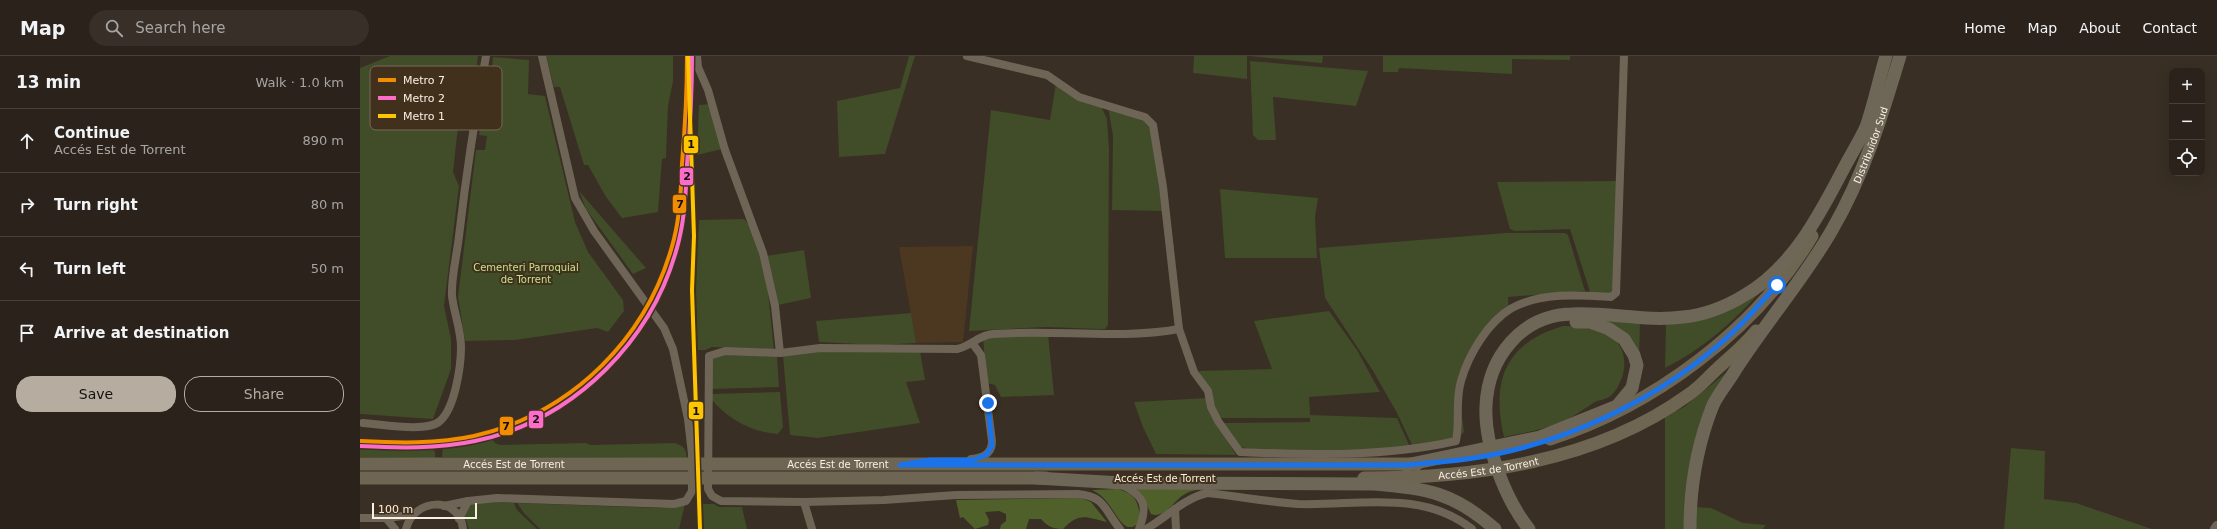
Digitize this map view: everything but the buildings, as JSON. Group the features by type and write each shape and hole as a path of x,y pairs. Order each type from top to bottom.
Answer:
{"highway":[{"name":"Distribuïdor Sud","path":"1490,426 1486,389 1496,362 1512,338 1542,320 1570,314 1639,318 1683,317 1714,310 1744,296 1773,276 1804,238 1834,188 1866,127 1886,56"},
{"name":"Distribuïdor Sud","path":"1690,529 1690,497 1698,450 1714,404 1749,349 1785,302 1832,231 1850,198 1878,131 1900,56"},
{"path":"1406,465 1540,437 1617,406 1632,388 1637,365 1630,346 1616,333 1590,322 1569,321 1545,326 1516,346 1502,364 1495,387 1490,426 1490,446 1509,488 1529,529"},
{"path":"1036,478 1116,482 1374,484 1410,487 1439,493 1464,505 1495,529"},
{"path":"1509,488 1538,529"}],"main road":[{"name":"Accés Est de Torrent","path":"360,464 1406,465 1468,459 1529,446 1577,430 1623,410 1681,374 1733,332 1777,285 1809,242 1839,191 1866,127"},
{"name":"Accés Est de Torrent","path":"360,478 1407,478 1469,474 1532,462 1581,448 1634,427 1688,395 1748,342 1832,231"}],"street":[{"path":"484,66 486,56"},
{"path":"406,529 411,515 417,509 428,505 444,506 468,501 497,498 674,504 686,501 692,491 692,454 688,419 678,366 664,328 603,244 575,198 542,56"},
{"path":"697,56 698,67 708,90 725,150 763,253 775,306 780,353"},
{"path":"968,56 1048,75 1071,94 1090,102 1138,114 1145,117 1153,125 1163,187 1178,329 1194,372 1208,391 1211,407 1218,421 1240,452 1356,454 1431,447 1456,442 1459,428 1457,406 1460,382 1471,354 1489,328 1512,308 1542,298 1559,296 1611,297 1616,293 1624,56"},
{"path":"360,414 361,425 423,427 433,425 441,421 446,414 454,395 458,380 461,346 452,295 466,172 473,130"},
{"path":"1120,529 1097,498 1078,494 956,494 884,500 804,502 721,501 712,496 708,489 709,356 725,351 780,353 820,348 957,349 973,344 983,335 1050,332 1104,334 1178,329"},
{"path":"900,465 930,460 973,460 986,455 992,446 990,414 984,385 981,355 973,344"},
{"path":"1116,482 1132,490 1143,501 1145,511 1139,529"},
{"path":"1146,529 1162,520 1192,497 1207,493 1297,504 1407,502 1445,512 1472,529"},
{"path":"459,519 468,501"},
{"path":"804,502 812,529"},
{"path":"444,506 456,514 463,529"},
{"path":"1175,509 1176,529"},
{"path":"1145,511 1153,519 1162,520"},
{"path":"360,518 386,518 411,515"},
{"path":"386,518 395,529"}],"shaded area":[{"path":"973,246 963,342 916,343 899,247"}],"green space":[{"path":"390,56 478,56 477,66 370,66 370,130 458,130 453,172 459,186 444,306 451,339 451,369 433,419 360,414 360,68"},
{"path":"546,56 673,56 673,81 668,106 666,158 662,159 658,212 622,218 606,197 588,165 584,165 560,87 554,87"},
{"path":"909,56 915,56 885,154 839,157 837,101 900,88"},
{"path":"1194,56 1247,56 1247,79 1193,73"},
{"path":"1249,56 1323,56 1322,63 1320,63"},
{"path":"1383,56 1570,56 1570,60 1512,59 1512,74 1399,68 1398,72 1383,72"},
{"name":"Cementeri Parroquial de Torrent","path":"493,57 529,60 528,94 545,96 575,222 588,252 623,300 624,311 608,332 597,328 515,340 465,341 458,297 476,150 485,150 487,136 479,135 480,130 502,130 502,66 492,66"},
{"path":"1250,61 1368,71 1356,106 1273,97 1276,140 1258,140 1253,135"},
{"path":"1056,83 1101,106 1107,119 1109,149 1108,325 1105,329 1046,327 969,331 991,110 1050,120"},
{"path":"710,104 722,149 697,155 699,105"},
{"path":"1108,107 1144,120 1151,128 1162,211 1112,210 1113,136"},
{"path":"1617,181 1615,299 1591,295 1570,229 1515,231 1510,229 1497,182"},
{"path":"1220,189 1318,198 1315,217 1317,258 1225,258"},
{"path":"579,191 646,268 633,274 586,209"},
{"path":"744,219 752,229 763,261 774,349 712,347 705,350 698,350 696,290 699,220"},
{"path":"1506,233 1565,233 1568,235 1585,291 1508,297 1509,315 1484,341 1466,374 1461,398 1464,432 1457,439 1413,447 1397,413 1373,371 1325,298 1319,248"},
{"path":"804,250 811,298 778,305 766,256"},
{"path":"1761,291 1717,334 1679,361 1665,368 1666,323"},
{"path":"1329,311 1357,350 1380,392 1309,397 1310,415 1397,418 1410,447 1302,452 1260,450 1240,447 1223,423 1310,422 1310,418 1220,418 1199,371 1272,369 1254,321"},
{"path":"911,313 916,343 878,345 819,342 816,321"},
{"path":"1601,319 1640,323 1639,360"},
{"path":"1563,326 1587,327 1598,330 1616,341 1622,349 1624,360 1623,374 1618,387 1614,393 1606,399 1595,402 1566,420 1543,428 1504,437 1500,417 1500,398 1502,382 1507,367 1515,354 1527,343 1543,333"},
{"path":"1048,334 1054,395 1001,397 995,385 987,383 983,338"},
{"path":"804,351 920,351 925,380 906,382 920,423 818,438 790,435 783,356"},
{"path":"740,352 777,356 779,387 711,389 713,358 715,356"},
{"path":"1728,371 1715,395 1686,529 1665,529 1665,417 1684,407"},
{"path":"780,392 783,427 778,434 759,431 741,424 725,413 711,399 711,394"},
{"path":"1207,398 1221,430 1236,455 1156,454 1143,427 1134,402"},
{"path":"491,438 495,443 500,445 675,443 684,448 687,458 442,457 443,447"},
{"path":"360,445 430,446 435,452 435,458 360,457"},
{"path":"2011,448 2045,451 2044,499 2076,503 2152,529 2004,529"},
{"path":"1136,488 1209,488 1188,492 1164,512 1156,515 1151,514 1142,495"},
{"path":"1118,489 1131,495 1138,506 1139,521 1133,527 1124,525 1109,504 1099,494 1092,490"},
{"path":"1081,498 1091,502 1107,522 1083,517 1074,520 1063,529 1050,527 1041,519 1029,519 1026,529 1000,529 1001,525 1006,521 1006,514 999,511 985,512 989,520 988,525 975,529 963,517 960,518 956,500"},
{"path":"478,501 514,503 517,510 537,529 469,529 464,514 466,506"},
{"path":"517,503 659,508 685,504 679,529 540,529 524,513"},
{"path":"703,504 714,504 719,507 742,507 747,529 704,529"},
{"path":"1695,507 1711,508 1743,523 1766,525 1763,529 1695,529"}],"metro line":[{"name":"7","path":"360,441 432,442 474,436 510,425 544,409 574,389 602,366 626,338 646,308 662,275 676,230 681,192 686,110 687,56"},
{"name":"1","path":"688,56 694,236 692,290 700,529"},
{"name":"2","path":"360,446 432,447 461,444 511,430 546,415 577,394 606,370 630,342 651,310 667,276 679,240 686,193 691,110 692,56"}],"route":[{"path":"988,403 992,446 986,455 973,460 930,460 900,465 1406,465 1468,459 1529,446 1577,430 1623,410 1681,374 1733,332 1777,285"}]}
